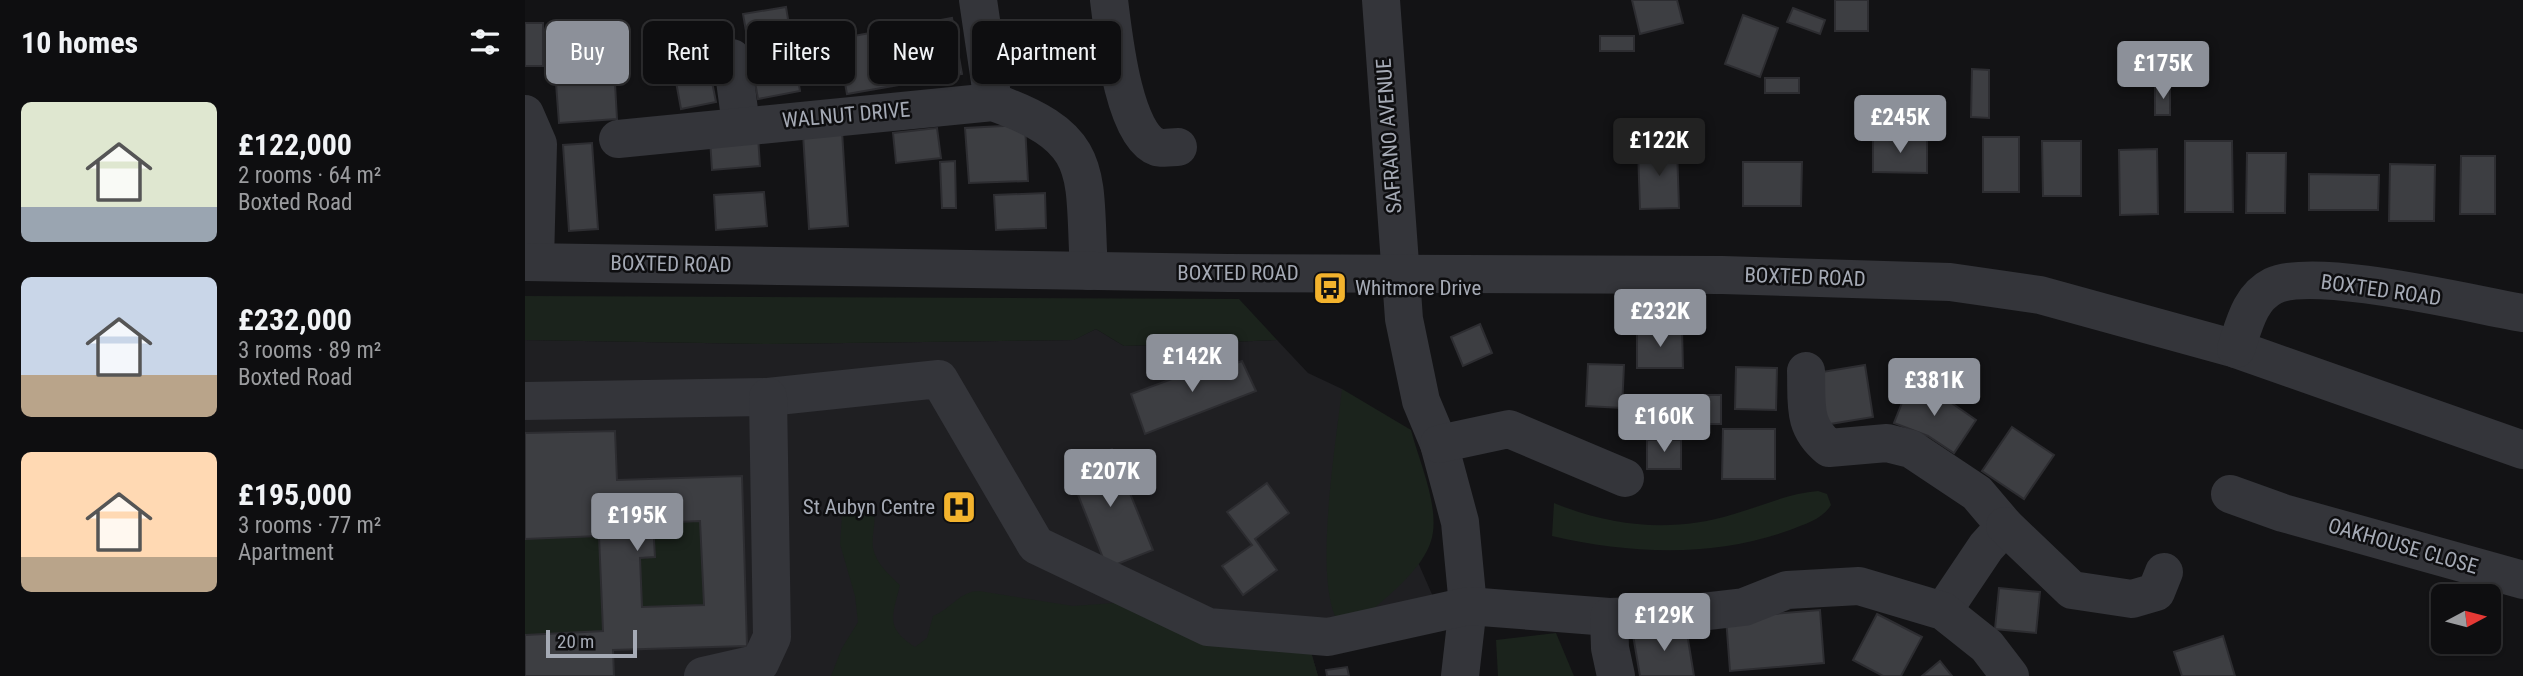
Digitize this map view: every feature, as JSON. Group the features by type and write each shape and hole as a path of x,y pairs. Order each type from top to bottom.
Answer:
{"street":[{"path":"978,0 993,102"},
{"path":"1109,0 1119,77 1142,135 1156,147 1178,147"},
{"name":"SAFRANO AVENUE","path":"1381,0 1398,272"},
{"path":"733,66 740,125"},
{"name":"WALNUT DRIVE","path":"618,139 993,102 1028,114 1056,131 1080,163 1089,271"},
{"path":"525,114 538,144 530,262"},
{"name":"BOXTED ROAD","path":"530,262 1089,271 1722,275 1950,282 2040,295 2236,349 2523,450"},
{"path":"1398,272 1404,319 1421,401 1439,444 1460,522 1468,606 1460,676"},
{"name":"BOXTED ROAD","path":"2236,349 2253,303 2272,287 2298,279 2342,282 2523,313"},
{"path":"1807,371 1807,410 1813,435 1829,448 1887,443 1911,449 1977,493 2004,526 2072,590 2132,599 2156,592 2164,572"},
{"path":"525,401 768,397 939,379 1036,545 1208,627 1328,637 1468,606 1609,617 1675,615 1744,607 1787,590 1859,586 1943,611 1987,646 2011,676"},
{"path":"703,676 760,663 772,637 768,397"},
{"path":"1439,444 1509,429 1625,478"},
{"name":"OAKHOUSE CLOSE","path":"2230,494 2283,513 2523,580"},
{"path":"1943,611 1986,547 2004,526"},
{"path":"1609,617 1610,648 1616,676"}],"shaded area":[{"path":"525,296 1239,299 1277,340 1124,346 1096,329 1074,340 769,344 525,340"},
{"name":"St Aubyn Centre","path":"1096,329 1124,346 1277,340 1308,373 1342,389 1445,624 1311,652 1318,676 525,676 525,340 769,344 1073,340"},
{"path":"1342,389 1411,430 1427,481 1434,520 1430,544 1416,568 1365,616 1335,616 1329,595 1329,505"},
{"path":"1818,491 1827,494 1831,505 1818,517 1790,530 1731,545 1702,549 1642,549 1612,547 1552,536 1554,503 1598,518 1621,522 1643,525 1688,524"},
{"path":"871,502 875,519 873,548 883,568 900,585 893,613 895,627 905,640 915,647 927,638 933,616 966,594 979,591 1073,606 1114,603 1311,652 1318,676 831,676 842,648 858,622 855,596 840,544 842,516"},
{"path":"700,521 704,605 642,607 640,558 655,557 653,523"},
{"path":"599,536 603,631 525,635 525,539"},
{"path":"1556,633 1574,676 1498,676 1496,640"}],"building":[{"path":"1632,0 1677,0 1683,23 1640,34"},
{"path":"1835,0 1868,0 1868,31 1835,31"},
{"path":"786,7 788,21 747,21 747,37 743,14"},
{"path":"1793,8 1825,20 1820,34 1787,22"},
{"path":"1743,15 1778,28 1760,77 1725,64"},
{"path":"525,23 543,23 543,66 525,66"},
{"path":"869,33 869,84 904,84 847,94 845,84 855,84 855,36"},
{"path":"1600,36 1634,36 1634,51 1600,51"},
{"path":"958,52 962,74 958,75"},
{"path":"1972,69 1989,70 1989,118 1971,117"},
{"path":"1765,78 1799,78 1799,93 1765,93"},
{"path":"556,84 615,84 617,119 559,123"},
{"path":"676,84 712,84 716,102 681,109"},
{"path":"755,84 799,84 800,91 758,99"},
{"path":"2170,86 2170,115 2155,115 2155,87"},
{"path":"1025,125 1028,181 969,183 965,128"},
{"path":"937,128 941,158 896,163 893,133"},
{"path":"842,131 848,226 809,229 803,134"},
{"path":"758,136 760,166 712,170 710,139"},
{"path":"1983,137 2019,137 2019,192 1983,192"},
{"path":"1873,138 1927,138 1927,173 1873,172"},
{"path":"2042,141 2081,141 2081,196 2043,196"},
{"path":"2185,141 2232,141 2233,212 2185,212"},
{"path":"592,143 598,229 569,231 563,145"},
{"path":"1677,148 1679,208 1640,209 1638,149"},
{"path":"2157,149 2158,214 2120,215 2119,150"},
{"path":"2247,153 2286,153 2285,213 2246,213"},
{"path":"2461,156 2495,156 2495,214 2460,214"},
{"path":"955,161 956,208 942,208 940,162"},
{"path":"1743,162 1802,162 1801,206 1743,206"},
{"path":"2390,164 2435,165 2434,221 2389,221"},
{"path":"2309,174 2379,175 2378,210 2309,210"},
{"path":"764,192 767,226 716,230 714,195"},
{"path":"1045,193 1046,228 996,230 994,195"},
{"path":"1480,324 1492,353 1463,366 1451,337"},
{"path":"1637,329 1682,329 1683,368 1637,368"},
{"path":"1226,359 1231,365 1242,361 1256,391 1145,434 1131,394"},
{"path":"1588,364 1624,365 1622,408 1586,406"},
{"path":"1865,365 1873,417 1824,425 1816,373"},
{"path":"1736,367 1777,368 1776,410 1735,409"},
{"path":"1909,385 1950,402 1976,420 1954,453 1928,436 1894,423"},
{"path":"1687,395 1721,395 1721,424 1687,424"},
{"path":"2012,427 2054,455 2024,499 1982,471"},
{"path":"1723,429 1775,429 1775,479 1722,479"},
{"name":"St Aubyn Centre","path":"615,431 617,480 742,476 747,646 613,650 614,676 525,676 525,635 603,631 599,536 525,539 525,433","holes":["700,521 704,605 642,607 640,558 655,557 653,523"]},
{"path":"1647,440 1681,440 1681,469 1647,469"},
{"path":"1112,449 1153,550 1107,568 1067,467"},
{"path":"1267,483 1289,513 1255,539 1277,570 1243,595 1222,566 1252,545 1227,512"},
{"path":"1999,588 2040,592 2036,633 1995,629"},
{"path":"1820,610 1824,663 1730,671 1726,618"},
{"path":"1877,614 1922,637 1901,676 1883,676 1853,660"},
{"path":"1686,627 1694,676 1640,676 1633,635"},
{"path":"2223,636 2235,676 2182,676 2174,652"},
{"path":"1940,661 1952,676 1922,676"},
{"path":"1347,667 1349,676 1327,676 1326,670"}],"place":[{"name":"Whitmore Drive","path":"1330,288"},
{"name":"St Aubyn Centre","path":"959,507"}]}
